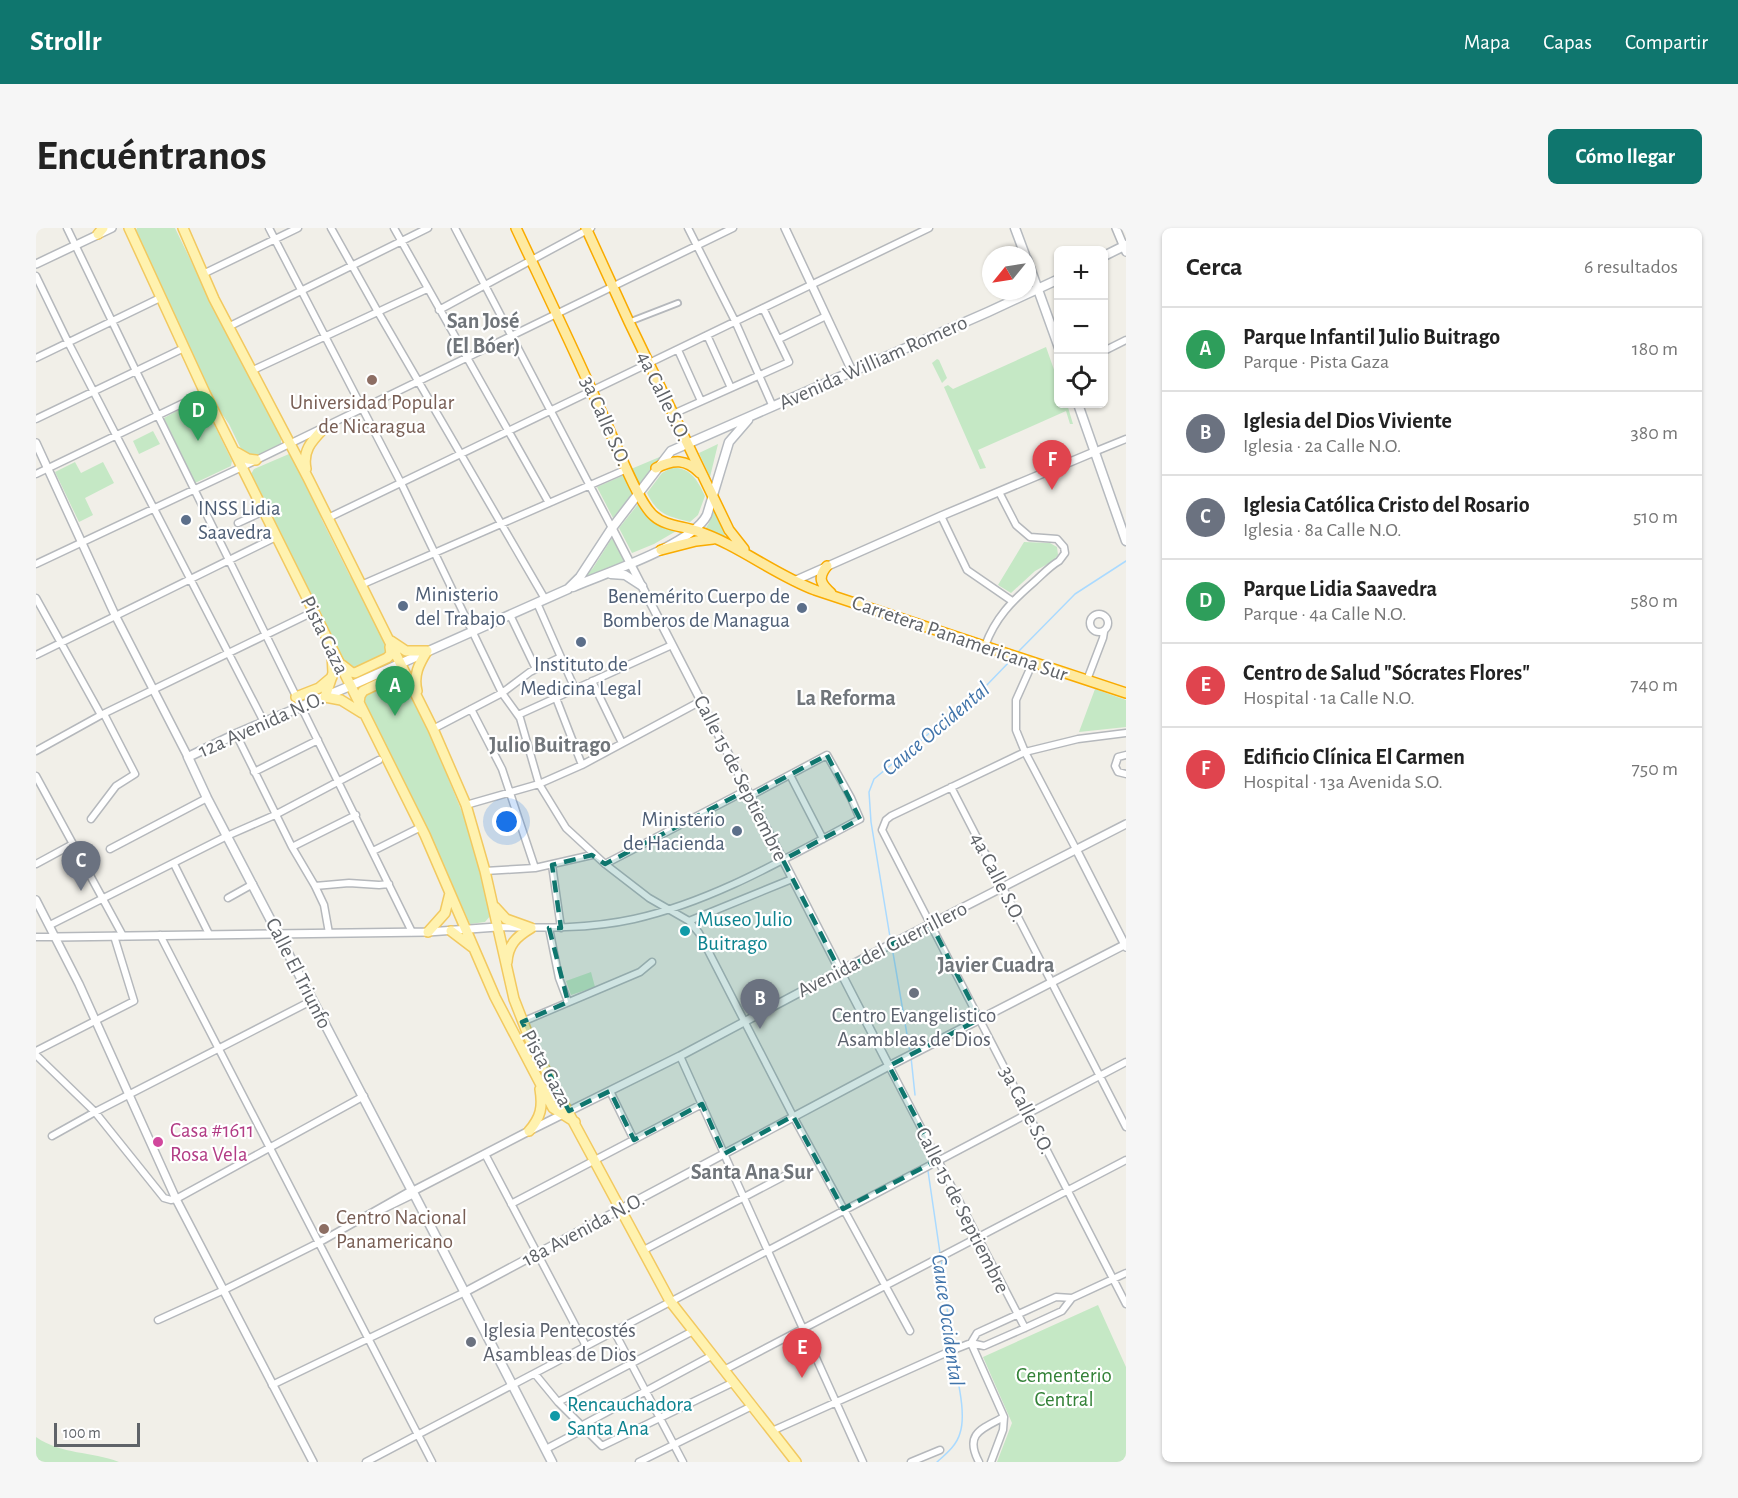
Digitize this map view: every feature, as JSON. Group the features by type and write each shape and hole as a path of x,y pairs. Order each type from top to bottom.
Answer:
{"highway":[{"name":"3a Calle S.O.","path":"516,228 648,510 656,518 718,539 752,557"},
{"name":"4a Calle S.O.","path":"588,229 629,322 731,534 752,557"},
{"path":"656,468 668,462 681,461 691,465 704,477"},
{"path":"661,550 696,541 718,539"},
{"name":"Carretera Panamericana Sur","path":"752,557 794,581 1126,693"},
{"path":"827,566 821,573 821,583 836,596"}],"main road":[{"name":"Pista Gaza","path":"129,228 234,451 421,827 495,997 553,1108 566,1112"},
{"path":"1015,228 1022,246"},
{"name":"Pista Gaza","path":"184,231 228,327 308,478 434,729 466,805 485,871 514,999 522,1022 566,1112 575,1122 595,1160"},
{"path":"1108,254 1125,248"},
{"name":"Avenida William Romero","path":"656,468 670,452 687,443 1054,281"},
{"path":"1036,284 1054,334"},
{"path":"1079,408 1123,523 1126,541"},
{"path":"694,530 706,518 729,442 738,429 761,411"},
{"path":"308,478 305,458 308,447 326,426"},
{"path":"234,451 248,459 256,460"},
{"path":"568,589 580,577 656,468"},
{"name":"12a Avenida N.O.","path":"188,757 236,734 661,550 694,530"},
{"path":"602,575 625,575 642,586"},
{"path":"388,639 406,651 427,651"},
{"path":"338,662 346,670 355,673 391,654 388,639"},
{"path":"332,650 332,677 325,697 341,700 365,715"},
{"path":"419,700 415,676 427,651"},
{"path":"297,697 319,688 332,677"},
{"path":"359,703 363,692 388,679 396,677 410,683"},
{"name":"Calle El Triunfo","path":"188,757 207,798 552,1462"},
{"path":"428,932 445,914 450,893"},
{"path":"491,899 504,918 531,928"},
{"path":"507,971 508,953 512,944 519,935 531,928"},
{"path":"451,931 476,951"},
{"path":"529,1131 540,1115 542,1100 539,1083"},
{"path":"595,1160 670,1301 796,1462"}],"street":[{"path":"67,228 412,932"},
{"path":"36,264 100,231 112,228"},
{"path":"269,228 401,483 502,693 518,715 538,784 566,828 592,855 667,910 689,921 699,933 793,1116 910,1331"},
{"path":"203,274 298,228"},
{"path":"332,228 501,524 541,601 575,689"},
{"path":"394,228 549,503"},
{"path":"228,327 428,228"},
{"name":"Calle 15 de Septiembre","path":"456,228 1024,1328"},
{"path":"688,228 735,321 773,407"},
{"path":"36,564 290,444 733,228"},
{"path":"785,228 852,371"},
{"path":"328,518 929,228"},
{"path":"1116,228 1125,248"},
{"path":"439,310 588,229"},
{"path":"36,276 264,722"},
{"path":"251,371 427,289"},
{"path":"36,358 160,298"},
{"path":"629,322 678,303"},
{"path":"673,414 789,362 763,308"},
{"path":"779,339 826,316"},
{"path":"707,335 731,388"},
{"path":"1108,349 1126,340"},
{"path":"36,419 184,348"},
{"path":"678,350 701,401"},
{"path":"36,474 198,396"},
{"path":"794,581 941,516 1126,439"},
{"path":"36,443 115,615 188,757"},
{"path":"361,585 627,469"},
{"path":"985,646 997,619 1012,601 1063,557 1064,547 1057,539 1030,537 1016,525 999,492"},
{"path":"238,524 264,511"},
{"path":"941,516 968,570 1012,601"},
{"path":"36,655 276,537"},
{"path":"36,598 135,774 116,786 91,819"},
{"path":"36,751 103,714 313,612"},
{"path":"510,615 536,669"},
{"path":"1087,680 1104,632"},
{"path":"518,715 672,645"},
{"path":"434,729 502,693 536,669 561,657"},
{"path":"1033,662 1017,694 1015,723 1025,752 1126,946"},
{"path":"592,681 622,743"},
{"path":"556,698 582,765"},
{"path":"466,805 538,784 582,765 701,701"},
{"path":"471,709 502,769 535,868"},
{"path":"951,788 1025,752 1078,739 1126,733"},
{"path":"236,734 292,848 324,905 329,933"},
{"path":"254,772 318,740"},
{"path":"36,937 428,932 497,927 561,928 624,921 667,910 707,895 783,860 860,819 827,755 605,864"},
{"path":"1126,755 1118,757 1114,763 1118,772 1126,774"},
{"path":"50,925 379,760"},
{"path":"789,775 823,839"},
{"path":"36,776 123,936"},
{"name":"3a Calle S.O.","path":"951,788 886,820 882,830 883,835 1126,1304"},
{"name":"4a Calle S.O.","path":"951,788 1126,1127"},
{"path":"110,849 207,798"},
{"path":"292,848 356,815"},
{"name":"Avenida del Guerrillero","path":"158,1320 320,1242 373,1211 680,1056 1126,824"},
{"path":"373,851 421,827"},
{"path":"36,864 73,844"},
{"path":"485,871 535,868 592,855"},
{"path":"174,864 209,934"},
{"path":"552,865 561,928"},
{"path":"689,921 792,879"},
{"path":"315,886 349,883 389,884"},
{"path":"228,898 253,884"},
{"path":"36,900 96,1020 176,1199 313,1462"},
{"path":"549,928 559,978 568,1002"},
{"path":"160,935 432,1462"},
{"path":"114,936 134,1001 36,1053 95,1112 167,1200 176,1199 363,1096"},
{"name":"18a Avenida N.O.","path":"272,1385 465,1292 910,1054 1126,946"},
{"path":"522,1022 640,972 652,962"},
{"path":"52,1136 313,1000"},
{"path":"680,1056 864,1462"},
{"path":"366,1462 1126,1062"},
{"path":"610,1091 634,1140"},
{"path":"512,1204 702,1104"},
{"path":"485,1154 586,1346"},
{"path":"724,1370 1126,1160"},
{"path":"642,1251 790,1173"},
{"path":"772,1431 948,1352 971,1343 984,1346 1062,1311 1072,1298 1126,1273"},
{"path":"971,1343 977,1333 1056,1297 1072,1298"},
{"path":"614,1331 683,1462"},
{"path":"558,1402 693,1331"},
{"path":"971,1343 1004,1418 1003,1430 991,1462"},
{"path":"546,1449 713,1356"},
{"path":"535,1374 558,1402 602,1446 734,1382"},
{"path":"639,1462 752,1406"},
{"path":"979,1462 973,1449 976,1433 1004,1418"},
{"path":"911,1462 940,1450"}],"highlighted area":[{"path":"827,755 860,819 783,860 840,971 931,924 980,1019 889,1066 938,1160 843,1209 793,1116 724,1154 702,1104 634,1140 610,1091 569,1111 522,1022 568,1002 549,928 561,928 552,865 592,855 605,864 747,790 750,796"}],"green space":[{"path":"137,228 175,228 224,329 281,435 281,444 254,457 241,449 229,424 212,400 135,232"},
{"path":"1046,347 1054,370 1054,408 1068,408 1073,424 1070,424 1066,411 978,450 986,468 980,469 944,387 948,385 953,389"},
{"path":"937,359 947,378 942,383 932,363"},
{"path":"197,400 203,402 232,461 231,466 195,483 164,418"},
{"path":"153,431 160,444 139,454 133,441"},
{"path":"718,444 710,477 699,453"},
{"path":"289,454 316,501 322,520 350,576 356,581 388,647 386,655 364,666 348,666 343,662 252,479 251,474 254,469"},
{"path":"662,456 639,485 631,469"},
{"path":"75,462 81,473 103,462 114,483 85,498 93,515 79,522 55,472"},
{"path":"671,468 688,472 696,480 705,496 698,515 690,522 664,514 655,506 647,493 662,473"},
{"path":"624,475 633,493 613,518 597,487"},
{"path":"639,503 646,515 654,522 678,530 632,553 619,528"},
{"path":"714,508 726,538 704,531"},
{"path":"612,538 624,561 582,579 593,568"},
{"path":"1024,542 1050,543 1057,547 1058,555 1053,561 1035,571 1011,593 998,585"},
{"path":"396,678 403,682 430,734 467,824 491,915 485,922 470,924 428,832 362,700 364,694"},
{"path":"1095,689 1126,700 1126,727 1079,732"},
{"path":"591,972 595,987 571,995 566,981"},
{"name":"Cementerio Central","path":"1098,1305 1126,1367 1126,1462 997,1462 1012,1423 983,1357"},
{"path":"36,1437 56,1447 119,1462 36,1462"}],"waterway":[{"name":"Cauce Occidental","path":"1017,653 1075,594 1126,561"},
{"name":"Cauce Occidental","path":"891,943 871,822 869,792 874,779 984,688 1012,659"},
{"name":"Cauce Occidental","path":"892,947 910,1052"},
{"name":"Cauce Occidental","path":"911,1057 915,1095"},
{"name":"Cauce Occidental","path":"928,1171 940,1253"},
{"name":"Cauce Occidental","path":"941,1258 952,1349"},
{"name":"Cauce Occidental","path":"937,1462 951,1449 962,1424 962,1404 953,1353"}],"place":[{"name":"Universidad Popular de Nicaragua","path":"372,380"},
{"name":"Parque Lidia Saavedra","path":"198,441"},
{"name":"Edificio Clínica El Carmen","path":"1052,490"},
{"name":"INSS Lidia Saavedra","path":"186,520"},
{"name":"Ministerio del Trabajo","path":"403,606"},
{"name":"Benemérito Cuerpo de Bomberos de Managua","path":"802,608"},
{"name":"Instituto de Medicina Legal","path":"581,642"},
{"name":"Parque Infantil Julio Buitrago","path":"395,716"},
{"name":"Ministerio de Hacienda","path":"737,831"},
{"name":"Iglesia Católica Cristo del Rosario","path":"81,891"},
{"name":"Museo Julio Buitrago","path":"685,931"},
{"name":"Centro Evangelistico Asambleas de Dios","path":"914,993"},
{"name":"Iglesia del Dios Viviente","path":"760,1029"},
{"name":"Casa #1611 Rosa Vela","path":"158,1142"},
{"name":"Centro Nacional Panamericano","path":"324,1229"},
{"name":"Iglesia Pentecostés Asambleas de Dios","path":"471,1342"},
{"name":"Centro de Salud \"Sócrates Flores\"","path":"802,1378"},
{"name":"Rencauchadora Santa Ana","path":"555,1416"}],"district":[{"name":"San José (El Bóer)","path":"483,332"},
{"name":"La Reforma","path":"846,697"},
{"name":"Julio Buitrago","path":"550,744"},
{"name":"Javier Cuadra","path":"996,964"},
{"name":"Santa Ana Sur","path":"752,1171"}]}
